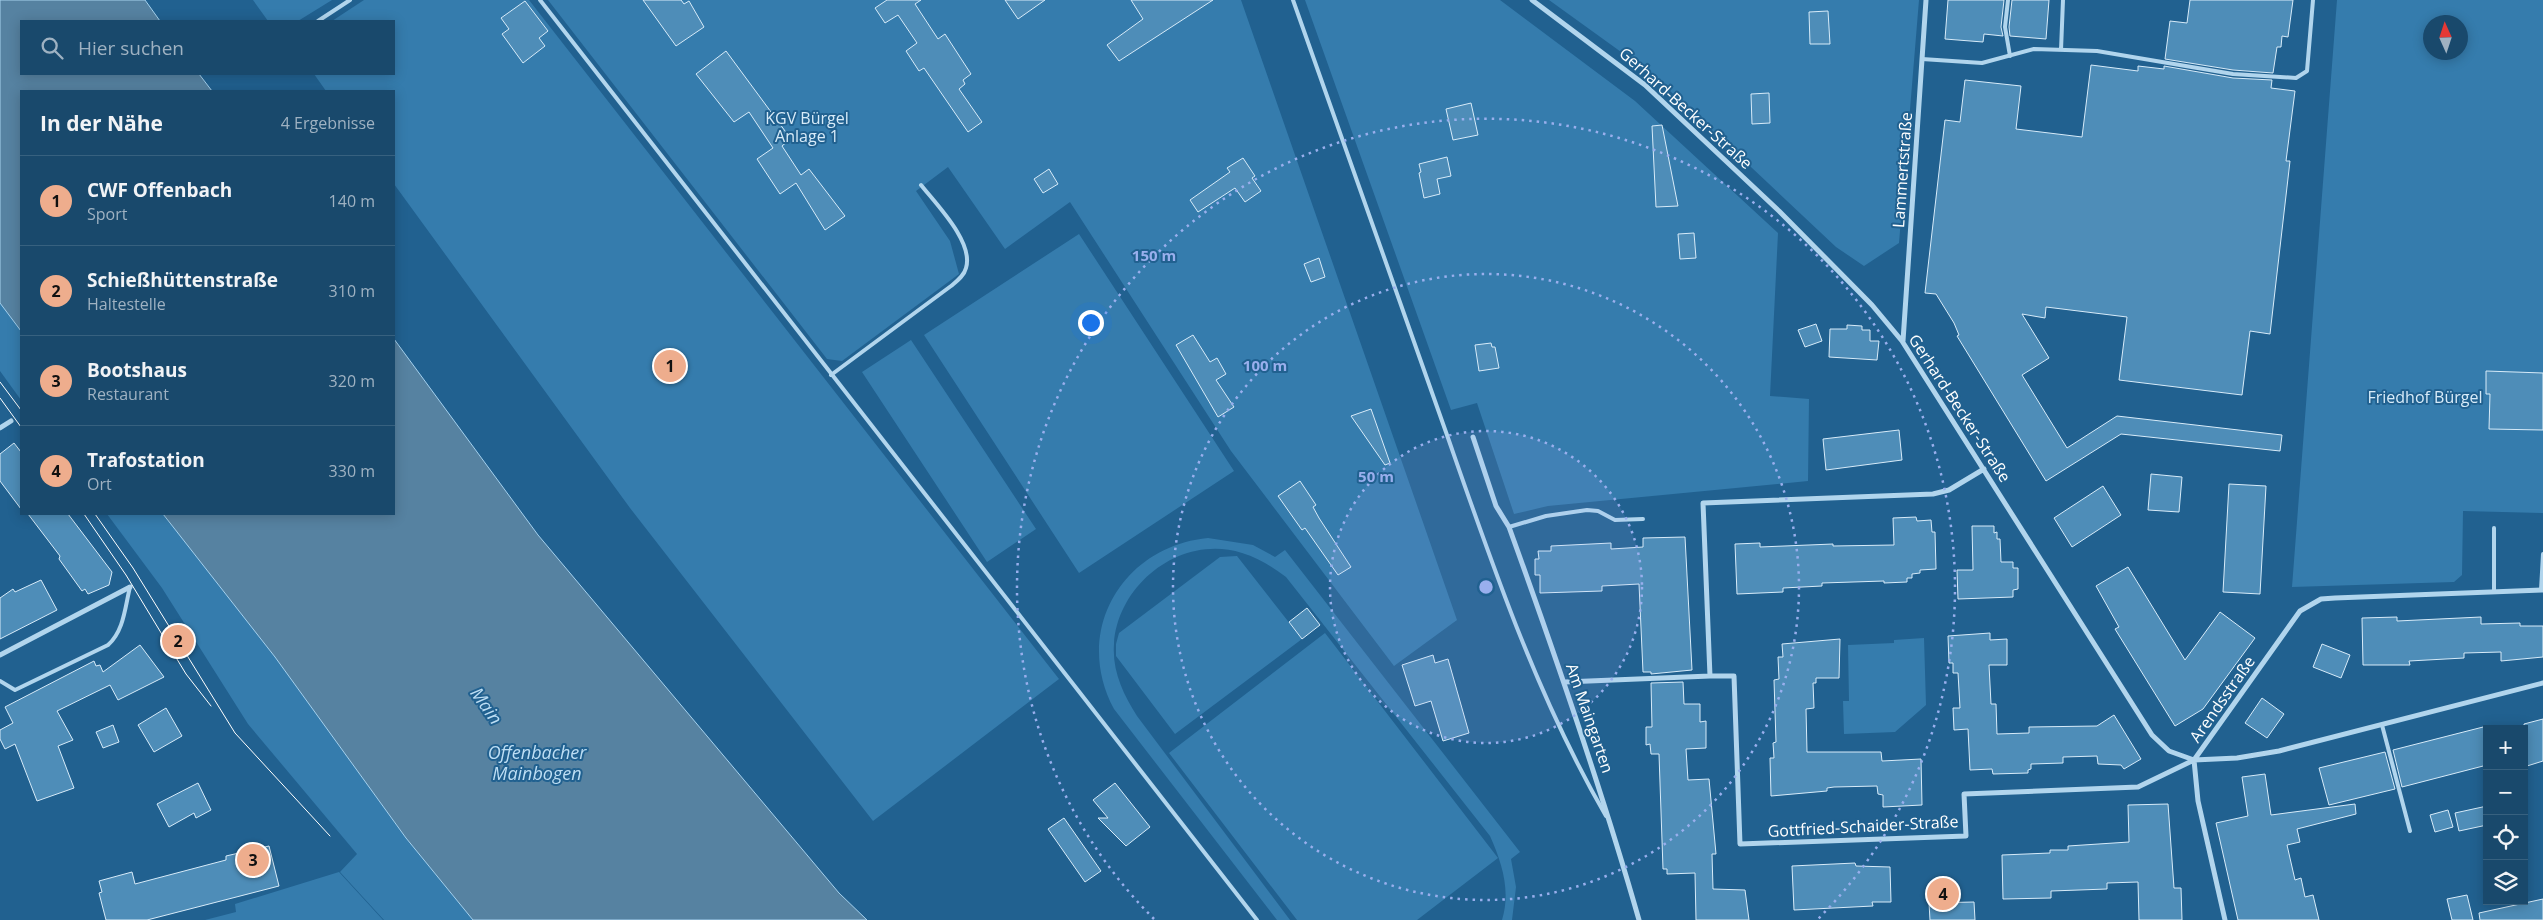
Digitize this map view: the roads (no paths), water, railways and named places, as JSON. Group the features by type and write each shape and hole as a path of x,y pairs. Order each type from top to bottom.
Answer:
{"street":[{"name":"Gerhard-Becker-Straße","path":"1532,0 1646,84 1786,217 1872,305 1902,341 2152,735 2169,751 2194,760"},
{"name":"Lammertstraße","path":"1902,341 1926,0"},
{"path":"0,428 11,421"},
{"name":"Am Maingarten","path":"1473,437 1496,506 1509,527 1565,682 1612,826 1639,920"},
{"path":"1710,676 1702,503 1933,494 1949,490 1984,469"},
{"path":"0,655 130,587"},
{"name":"Arendsstraße","path":"2194,760 2300,610 2310,604 2335,598 2542,590"},
{"name":"Gottfried-Schaider-Straße","path":"1565,682 1734,676 1740,844 1966,836 1964,794 2138,787 2148,785 2194,760"},
{"name":"Arendsstraße","path":"2194,760 2256,755 2382,725 2543,683"},
{"path":"2194,760 2198,801 2225,920"}],"lane":[{"path":"320,20 350,0"},
{"path":"540,0 1257,920"},
{"path":"1293,0 1476,519 1538,681 1579,769 1612,826"},
{"path":"2008,0 2005,27 2010,56"},
{"path":"2061,50 2063,0"},
{"path":"1922,59 1982,63 2034,48 2097,51 2234,74 2296,78 2306,71 2313,0"},
{"path":"831,375 951,286 966,268 966,256 960,236 921,185"},
{"path":"1509,527 1546,516 1592,509 1615,520 1643,519"},
{"path":"2494,528 2494,592"},
{"path":"2542,590 2543,554"},
{"path":"0,681 15,690 108,645 116,638 120,628 130,587"},
{"path":"2382,725 2410,831"}],"water":[{"path":"0,0 145,0 159,20 20,20 20,75 200,75 211,90 20,90 20,330 0,303"},
{"name":"Offenbacher Mainbogen","path":"395,340 538,535 839,893 867,920 473,920 406,838 275,657 164,515 395,515"}],"tram line":[{"path":"0,382 20,409"},
{"path":"0,398 20,426"},
{"path":"85,515 126,575 186,674 211,706"},
{"path":"96,515 133,568 235,733 330,836"}],"place":[{"name":"CWF Offenbach","path":"670,366"},
{"name":"Schießhüttenstraße","path":"178,641"},
{"name":"Bootshaus","path":"253,860"},
{"name":"Trafostation","path":"1943,894"}],"park label":[{"name":"KGV Bürgel Anlage 1","path":"807,127"},
{"name":"Friedhof Bürgel","path":"2425,397"}],"water label":[{"name":"Main","path":"486,706"}]}
